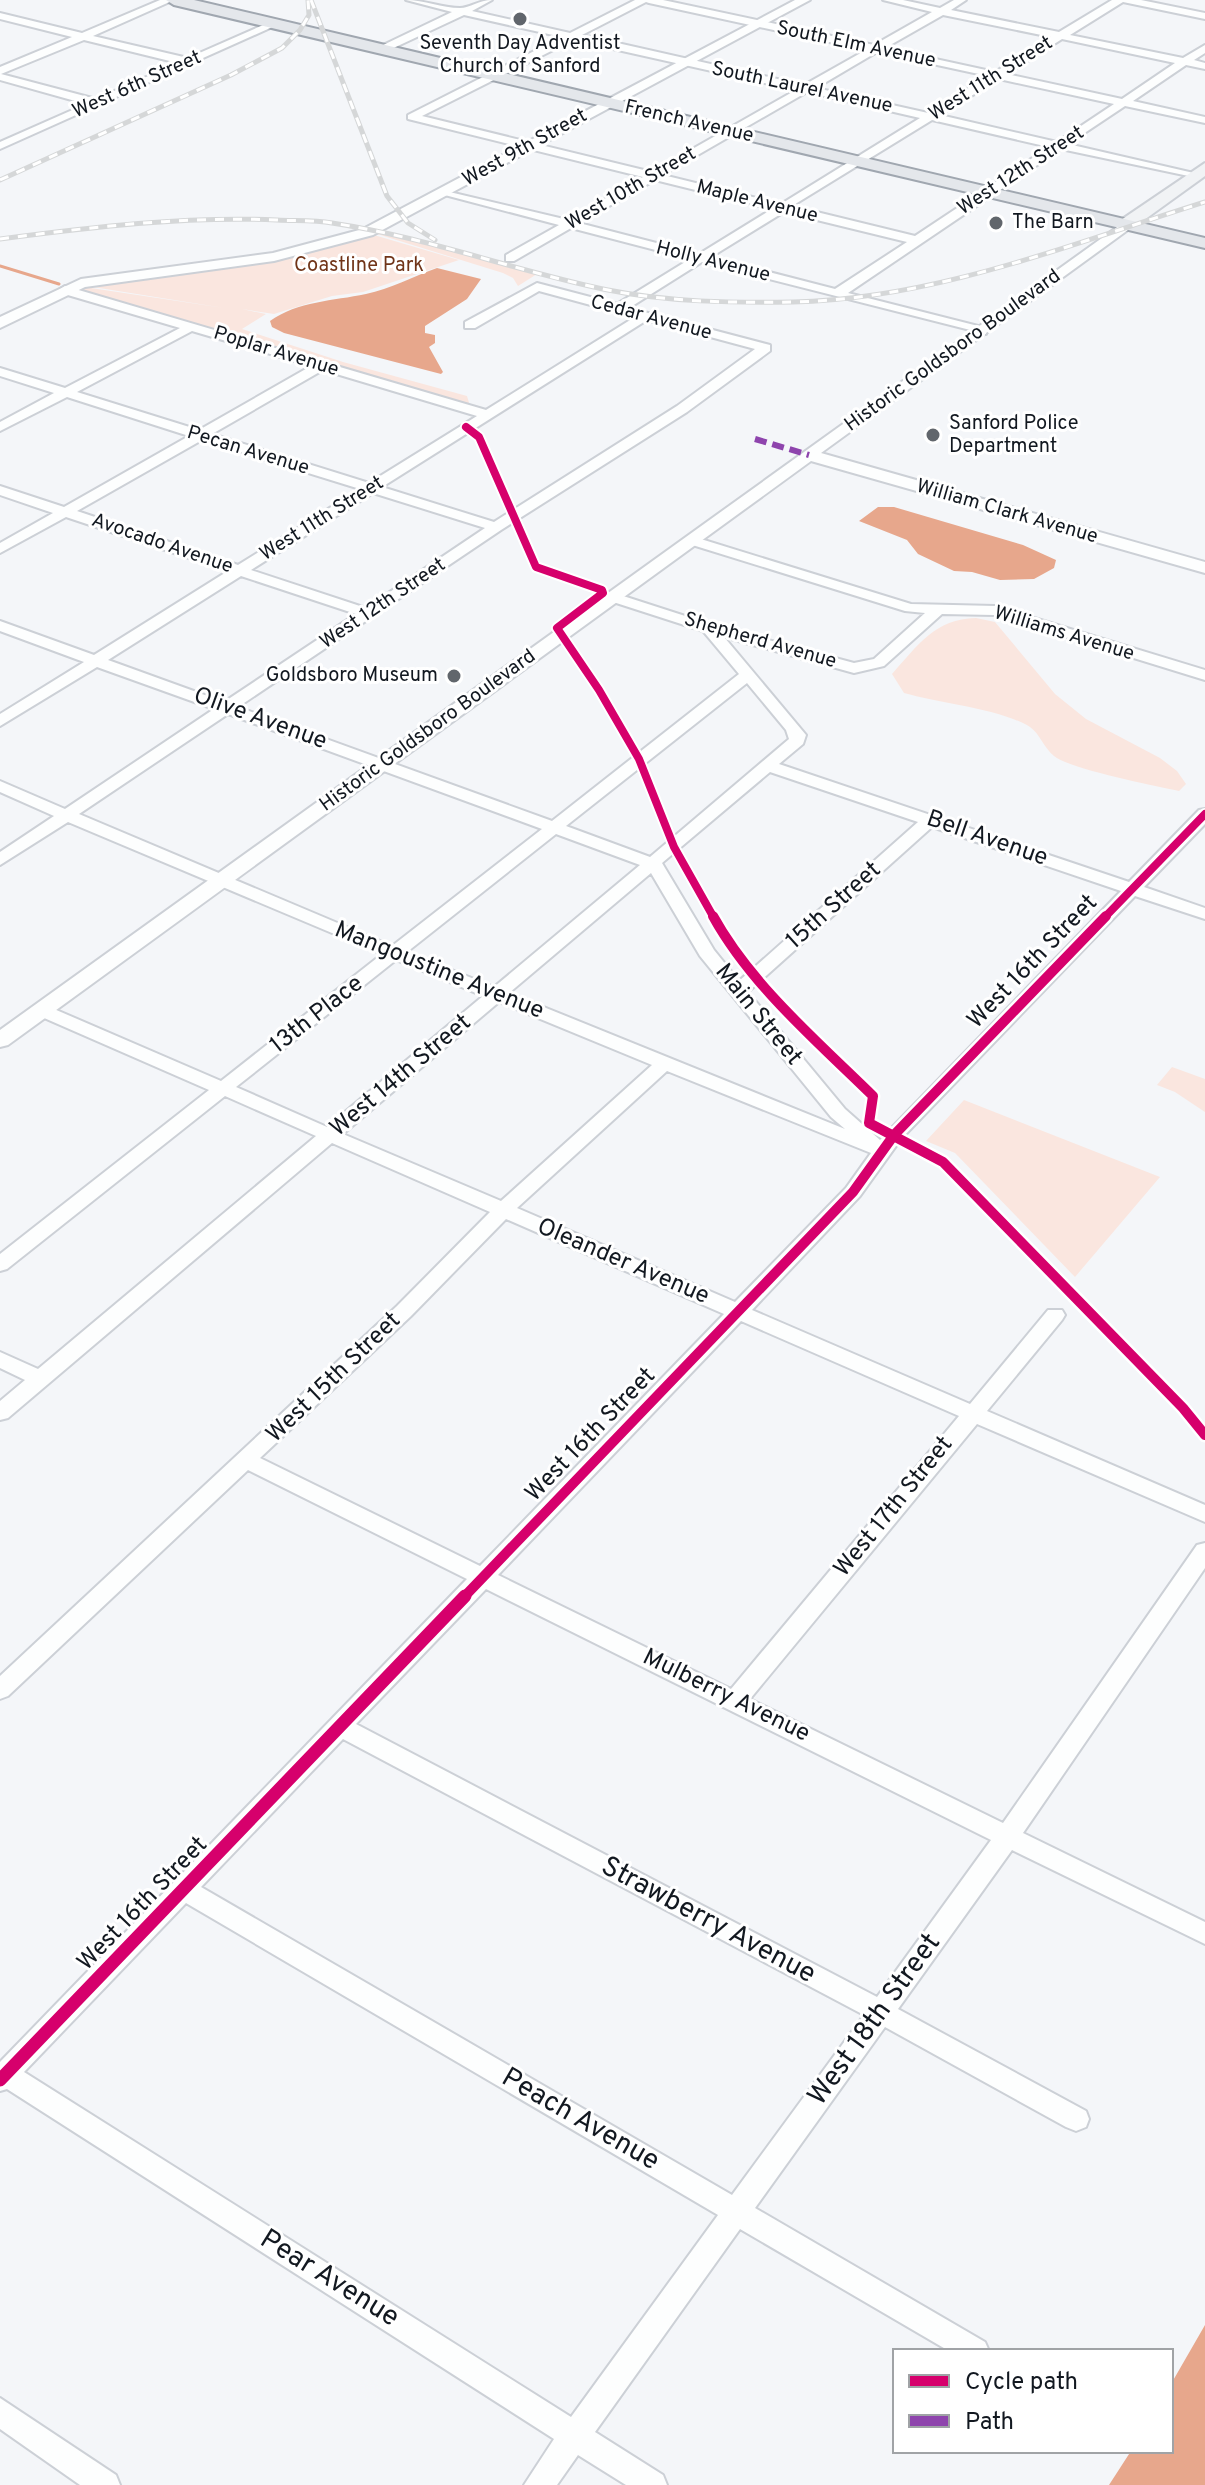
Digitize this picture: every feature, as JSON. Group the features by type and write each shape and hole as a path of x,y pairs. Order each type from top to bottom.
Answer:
{"main road":[{"name":"French Avenue","path":"171,0 1205,243"},
{"path":"1127,224 1199,172"}],"street":[{"path":"0,71 171,0"},
{"name":"South Laurel Avenue","path":"411,0 1058,146 1199,172"},
{"path":"383,49 487,0"},
{"path":"494,75 646,0"},
{"name":"South Elm Avenue","path":"646,0 1205,120"},
{"name":"West 9th Street","path":"0,323 65,290 99,280 274,257 368,232 804,0"},
{"path":"888,0 1205,66"},
{"name":"West 10th Street","path":"510,258 961,0"},
{"name":"West 11th Street","path":"618,309 1119,0"},
{"path":"1126,0 1205,16"},
{"path":"0,16 189,62"},
{"name":"West 6th Street","path":"0,146 274,24"},
{"name":"West 12th Street","path":"837,294 1205,48"},
{"name":"Maple Avenue","path":"494,75 412,117 915,240"},
{"path":"0,77 97,103"},
{"name":"Holly Avenue","path":"445,192 981,331"},
{"name":"Historic Goldsboro Boulevard","path":"0,1040 1127,224"},
{"name":"Cedar Avenue","path":"470,325 537,287 765,348"},
{"name":"Poplar Avenue","path":"65,290 486,414"},
{"name":"West 11th Street","path":"0,721 645,316"},
{"path":"0,427 191,327"},
{"name":"West 12th Street","path":"0,860 496,527 682,409 765,348"},
{"path":"0,549 321,366"},
{"name":"Pecan Avenue","path":"0,372 496,527"},
{"name":"William Clark Avenue","path":"809,455 1205,568"},
{"name":"Avocado Avenue","path":"0,490 369,614"},
{"name":"Williams Avenue","path":"691,540 910,608 995,611 1205,675"},
{"name":"Shepherd Avenue","path":"612,597 708,628 862,668 879,663 937,610"},
{"name":"Olive Avenue","path":"0,626 654,864"},
{"path":"708,628 746,676"},
{"name":"West 14th Street","path":"0,1413 797,741 798,735 746,676"},
{"name":"13th Place","path":"0,1264 746,676"},
{"name":"Bell Avenue","path":"769,766 1205,914"},
{"name":"Mangoustine Avenue","path":"0,786 219,882 881,1151"},
{"name":"West 16th Street","path":"3,2077 853,1192 881,1151 1205,814"},
{"name":"15th Street","path":"738,992 930,820"},
{"name":"Main Street","path":"654,864 706,952 838,1113 881,1151"},
{"name":"Oleander Avenue","path":"41,1010 1205,1514"},
{"name":"West 15th Street","path":"0,1690 247,1461 404,1311 502,1211 665,1063"},
{"name":"West 17th Street","path":"735,1701 1055,1315"},
{"path":"0,1359 40,1379"},
{"name":"Mulberry Avenue","path":"247,1461 484,1575 1205,1934"},
{"name":"West 18th Street","path":"539,2485 1008,1836 1205,1551"},
{"name":"Strawberry Avenue","path":"339,1726 881,2012 1076,2119"},
{"name":"Peach Avenue","path":"185,1890 972,2349"},
{"name":"Pear Avenue","path":"3,2077 652,2485"},
{"path":"0,2412 105,2485"}],"green space":[{"path":"377,231 537,274 518,286 513,278 503,273 374,233"},
{"name":"Coastline Park","path":"374,235 459,260 363,292 332,296 274,314 242,309 266,314 242,329 343,362 467,396 470,406 74,289 89,286 91,288 224,308 93,287 271,261"},
{"path":"976,618 995,622 1055,694 1086,719 1160,758 1177,771 1186,784 1179,791 1077,766 1054,756 1030,727 1018,721 904,693 892,674 919,644 949,623"},
{"path":"1172,1067 1205,1079 1205,1112 1175,1092 1157,1085"},
{"path":"964,1100 1160,1177 1075,1277 955,1153 926,1141"}],"shaded area":[{"path":"437,268 481,279 467,299 425,326 425,333 435,335 435,343 429,347 443,372 441,374 284,333 272,327 270,321 292,309 375,292"},
{"path":"878,507 894,507 1023,545 1056,560 1054,568 1034,579 1000,580 972,572 954,571 918,554 907,540 859,521"},
{"path":"1205,2325 1205,2485 1109,2485 1130,2453 1173,2453 1173,2381"}],"waterway":[{"path":"0,266 59,284"}],"railway":[{"path":"0,180 231,75 282,48 300,30 309,15 308,0"},
{"path":"311,0 387,196 408,223 435,240"},
{"path":"0,239 173,221 318,221 402,237 630,294 700,301 793,302 846,299 950,280 1002,267 1205,202"}],"marked path":[{"path":"755,439 809,455"}],"cycle path":[{"path":"466,427 479,437 536,567 602,590 603,593 557,628 599,690 639,759 674,847 729,946 808,1033 873,1096 869,1123 943,1162 1183,1408 1205,1435"},
{"path":"0,2080 853,1192 894,1135 1205,814"}],"place":[{"name":"Seventh Day Adventist Church of Sanford","path":"520,19"},
{"name":"The Barn","path":"996,223"},
{"name":"Sanford Police Department","path":"933,435"},
{"name":"Goldsboro Museum","path":"454,676"}]}
